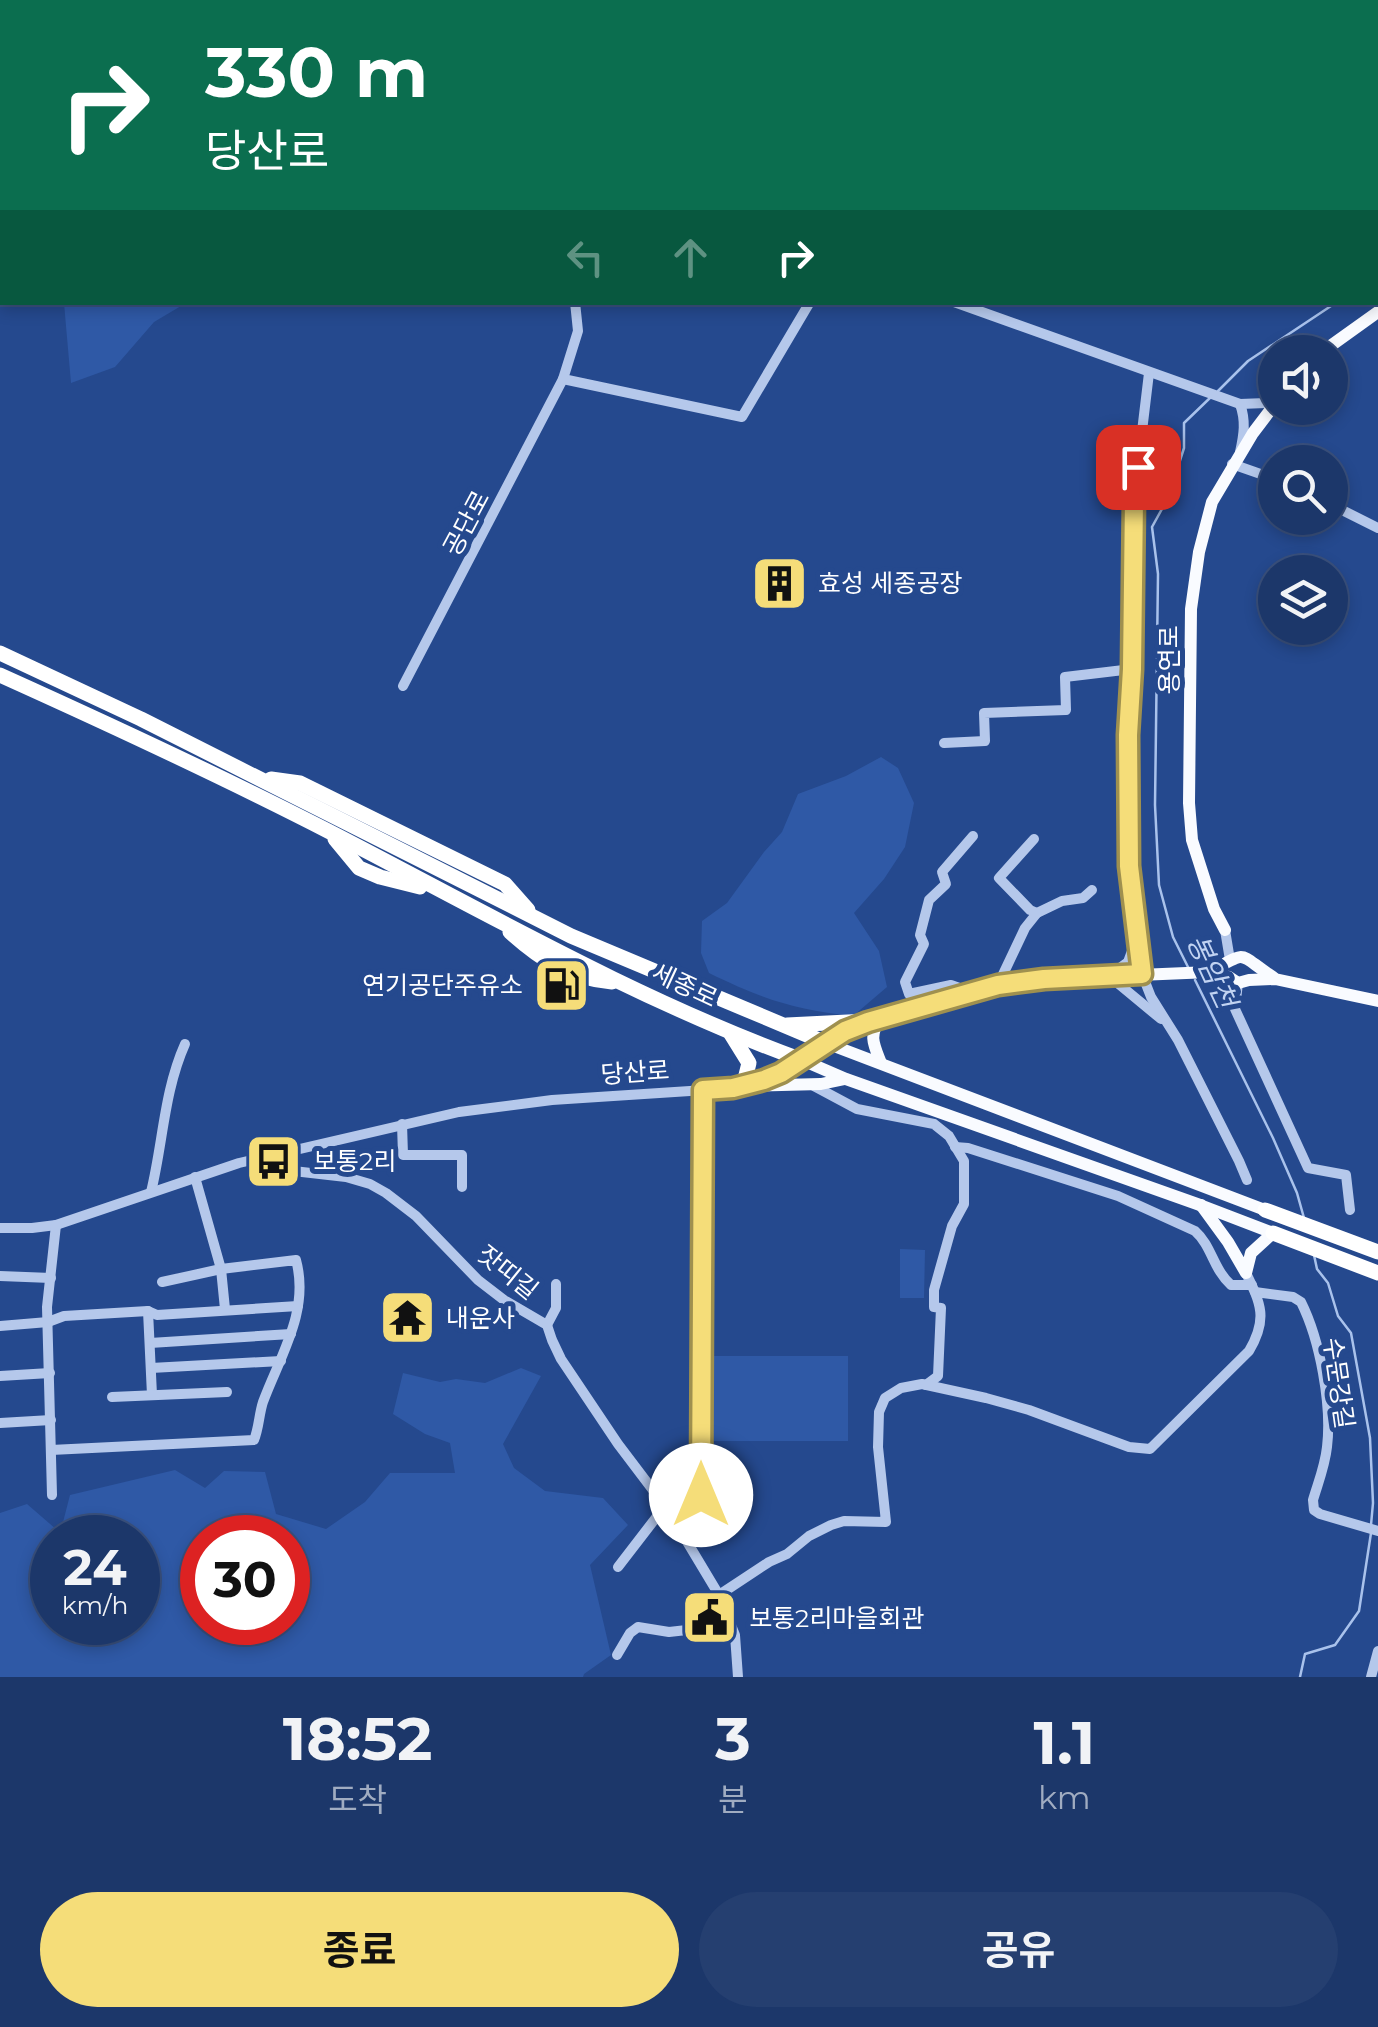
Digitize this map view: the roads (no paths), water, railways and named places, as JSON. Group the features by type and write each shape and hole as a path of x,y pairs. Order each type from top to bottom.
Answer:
{"highway":[{"name":"세종로","path":"0,653 534,917 623,959 826,1044"},
{"name":"세종로","path":"0,675 139,738 329,832 619,983 731,1034 802,1060"},
{"path":"782,1025 874,1019"},
{"path":"731,1034 749,1063 740,1087"},
{"name":"세종로","path":"1265,1210 1378,1252"},
{"name":"세종로","path":"1273,1233 1378,1274"}],"main road":[{"path":"1346,335 1378,312"},
{"name":"용연로","path":"1224,930 1192,840 1191,609 1212,502 1259,425"},
{"path":"1210,972 1241,960"},
{"path":"1241,960 1275,979"},
{"path":"1239,980 1254,972 1241,960"},
{"path":"1239,980 1226,969 1241,960"},
{"path":"1210,972 1239,980 1275,979 1378,1001"},
{"name":"당산로","path":"802,1060 845,1031 874,1019 998,985 1044,979 1210,972"},
{"path":"874,1019 872,1038 881,1063"},
{"name":"세종로","path":"826,1044 1265,1210"},
{"name":"세종로","path":"802,1060 1273,1233"},
{"path":"740,1087 821,1084 846,1079"},
{"path":"1200,1205 1228,1242 1251,1284"},
{"path":"1251,1284 1251,1253 1273,1233"}],"street":[{"name":"공단로","path":"403,686 562,379 578,331 575,305"},
{"path":"562,379 742,417 808,305"},
{"path":"962,305 1238,403 1258,403"},
{"path":"1150,372 1134,498 1128,735 1129,866 1136,939 1152,997 1247,1180"},
{"path":"1238,403 1245,429 1236,459 1258,470"},
{"path":"1348,513 1378,528"},
{"path":"944,744 985,741 984,713 1066,710 1065,677 1132,669"},
{"name":"당산로","path":"972,992 951,985 908,994 905,982 924,944 920,936 930,900 946,884 942,872 973,836"},
{"path":"1034,839 999,878 1037,913"},
{"path":"998,985 1025,928 1037,913 1062,901 1083,898 1092,890"},
{"path":"1224,930 1241,960"},
{"path":"1136,939 1128,962 1108,976 1166,1022"},
{"path":"1239,980 1235,1009 1308,1168 1346,1175 1350,1210"},
{"path":"151,1192 173,1071 184,1044"},
{"name":"당산로","path":"0,1228 56,1224 195,1176 459,1112 505,1104 740,1087 781,1073 802,1060"},
{"path":"808,1083 857,1109 934,1124 949,1136 964,1161 964,1204 952,1226 934,1290 934,1308 941,1308 938,1376 925,1385"},
{"path":"701,1495 703,1090"},
{"path":"402,1124 402,1155 462,1156 462,1187"},
{"path":"719,1595 831,1525 844,1521 886,1522 879,1412 885,1398 902,1388 925,1385 986,1398 1129,1447 1150,1449 1250,1351 1262,1326 1261,1310 1251,1284 1231,1285 1220,1275 1203,1238 1195,1231 1118,1196 955,1146"},
{"name":"잣띠길","path":"257,1159 268,1168 346,1176 386,1193 416,1216 478,1280 548,1325 562,1359 665,1506 719,1595 735,1636 738,1677"},
{"path":"195,1176 221,1269 225,1309"},
{"path":"52,1495 48,1322 56,1224"},
{"path":"52,1450 254,1440 262,1406 298,1306 296,1260 221,1269 162,1282"},
{"path":"0,1276 51,1278"},
{"path":"548,1325 556,1308 556,1284"},
{"name":"수문강길","path":"1251,1284 1302,1302 1318,1352 1327,1407 1328,1446 1313,1500 1314,1510 1378,1531"},
{"path":"0,1326 48,1322 64,1316 298,1306"},
{"path":"148,1311 152,1395"},
{"path":"150,1343 291,1334"},
{"path":"151,1368 281,1361"},
{"path":"0,1376 50,1373"},
{"path":"112,1397 227,1392"},
{"path":"0,1422 51,1420"},
{"path":"618,1567 665,1506"},
{"path":"617,1655 638,1627 669,1632 732,1624"},
{"path":"1370,1677 1378,1651"}],"waterway":[{"name":"봉암천","path":"1218,391 1248,361 1332,305"},
{"name":"봉암천","path":"1189,969 1173,937 1159,885 1155,805 1158,574 1152,527 1168,498 1184,448 1184,423 1212,396"},
{"name":"봉암천","path":"1195,980 1273,1138 1304,1218"},
{"name":"봉암천","path":"1314,1255 1338,1316 1351,1333 1370,1438 1371,1525"},
{"name":"봉암천","path":"1300,1677 1305,1654 1335,1645 1359,1611 1371,1533"}],"place":[{"name":"효성 세종공장","path":"779,583"},
{"name":"연기공단주유소","path":"562,985"},
{"name":"보통2리","path":"274,1161"},
{"name":"내운사","path":"407,1318"},
{"name":"보통2리마을회관","path":"710,1618"}]}
